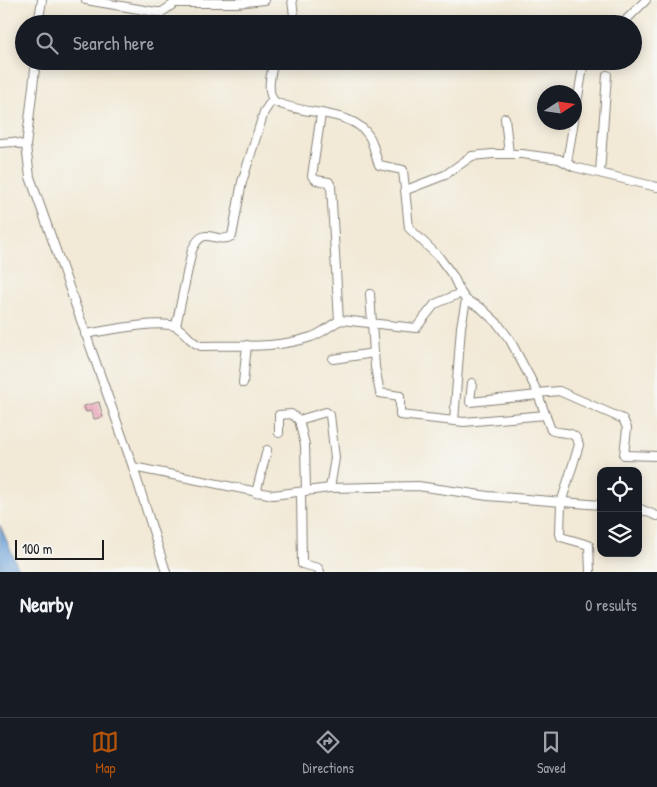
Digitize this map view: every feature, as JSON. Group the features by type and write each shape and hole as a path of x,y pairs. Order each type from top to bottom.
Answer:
{"street":[{"path":"40,15 42,0"},
{"path":"86,0 156,12 162,12 175,3 265,0"},
{"path":"292,0 294,15"},
{"path":"631,15 646,0"},
{"path":"35,70 26,146 27,165 33,188 133,467 166,572"},
{"path":"176,326 192,250 198,239 204,236 227,238 232,236 242,182 264,112 272,100 270,80 272,70"},
{"path":"567,162 582,70"},
{"path":"600,173 607,75"},
{"path":"272,100 278,104 360,126 370,137 379,166 403,170 409,228 439,257 453,276 460,293 466,300 481,308 498,324 519,356 538,394 551,430 572,434 578,442 561,503 560,535 589,545 590,572"},
{"path":"321,114 312,176 316,180 329,182 331,186 339,321"},
{"path":"505,118 509,154"},
{"path":"0,142 13,142 26,146"},
{"path":"406,190 445,175 472,156 479,154 509,154 567,162 574,167 657,187"},
{"path":"85,334 134,327 176,326 196,344 283,345 311,337 330,328 339,321 416,328 435,304 460,293"},
{"path":"370,294 374,353 380,393 400,396 400,415 464,422 546,415"},
{"path":"454,421 461,326 466,300"},
{"path":"243,383 247,345"},
{"path":"333,359 374,353"},
{"path":"472,383 470,402 559,391 623,419 627,428 624,455 657,456"},
{"path":"299,420 326,412 330,415 335,458 330,488"},
{"path":"279,433 280,415 291,414 299,420 305,445 302,564 318,568 320,572"},
{"path":"256,492 267,450"},
{"path":"133,467 273,495 330,488 431,486 488,496 597,505"},
{"path":"642,510 657,516"}],"water":[{"path":"0,525 19,570 20,572 0,572"}],"building":[{"path":"99,402 103,417 94,419 92,411 86,412 84,406"}]}
